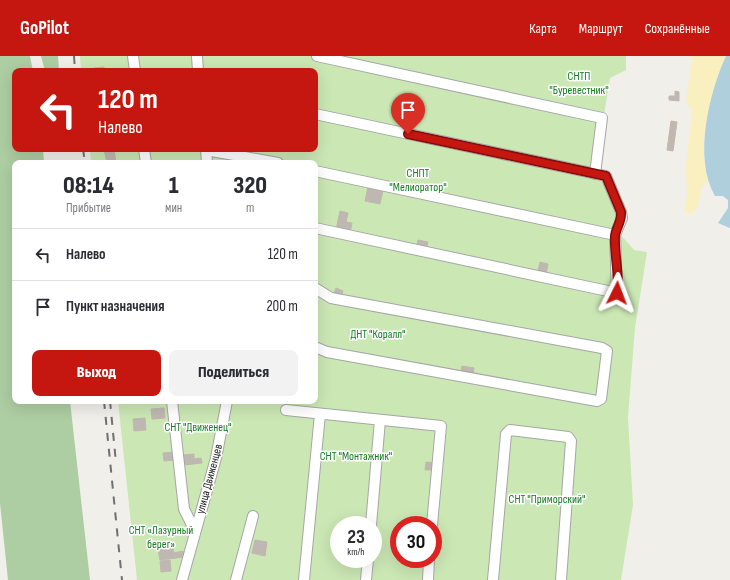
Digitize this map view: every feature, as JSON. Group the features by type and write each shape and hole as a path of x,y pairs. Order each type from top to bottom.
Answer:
{"street":[{"path":"133,56 135,68"},
{"path":"197,56 198,68"},
{"path":"317,56 602,118 595,174"},
{"path":"318,115 606,176 619,204 622,218 615,235 618,270 617,293 318,229"},
{"path":"221,152 263,160"},
{"path":"318,172 615,235"},
{"path":"318,290 327,297 336,300 602,348 607,352 601,399 597,401 327,352 318,348"},
{"path":"172,404 184,510 195,532"},
{"name":"улица Движенцев","path":"182,580 216,458 226,404"},
{"path":"286,410 441,426 433,516"},
{"path":"304,580 320,414"},
{"path":"372,516 380,420"},
{"path":"493,580 506,434 510,430 568,437 571,441 561,580"},
{"path":"236,580 253,516"},
{"path":"366,580 367,568"},
{"path":"428,580 429,568"}],"green space":[{"path":"0,56 30,56 32,68 12,68 12,152 43,152 44,160 12,160 12,404 70,404 90,580 8,580 0,503"},
{"path":"41,56 58,56 59,68 44,68"},
{"path":"80,56 626,56 626,70 610,78 604,115 600,170 615,202 619,233 634,250 647,252 635,328 628,417 633,505 621,580 137,580 118,404 318,404 318,160 91,160 90,152 318,152 318,68 81,68"}],"sand":[{"path":"692,56 726,56 710,101 707,118 704,151 708,181 701,188 697,208 693,213 689,214 684,211 687,196 686,167 692,108 687,105 686,101"}],"water":[{"path":"726,56 730,56 730,228 718,223 728,208 728,200 723,196 715,196 708,181 704,145 709,107 714,88"}],"building":[{"path":"675,91 679,92 679,101 669,100 669,96 675,96"},
{"path":"671,121 677,122 673,151 667,150"},
{"path":"105,152 114,152 116,160 106,160"},
{"path":"368,187 383,190 380,204 365,201"},
{"path":"340,211 348,213 346,222 352,223 350,233 336,230"},
{"path":"418,240 428,242 426,250 416,248"},
{"path":"540,262 548,264 546,275 537,274"},
{"path":"336,288 343,291 341,298 333,296"},
{"path":"462,366 474,368 473,376 460,374"},
{"path":"164,408 165,418 152,419 151,409"},
{"path":"145,418 146,430 134,431 133,419"},
{"path":"174,452 175,460 164,461 163,453"},
{"path":"194,454 194,459 201,458 202,463 184,465 183,455"},
{"path":"426,462 435,463 434,470 425,470"},
{"path":"255,540 267,542 265,556 252,553"},
{"path":"173,547 174,553 183,551 184,557 160,560 158,549"},
{"path":"170,560 171,571 161,572 160,561"}],"railway":[{"path":"74,56 75,68"},
{"path":"83,152 85,160"},
{"path":"104,404 122,580"},
{"path":"110,404 116,463"}],"route":[{"path":"408,134 606,176 619,204 622,218 615,235 618,270 617,293"}],"park label":[{"name":"СНТП \"Буревестник\"","path":"579,83"},
{"name":"СНПТ \"Мелиоратор\"","path":"418,180"},
{"name":"ДНТ \"Коралл\"","path":"378,334"},
{"name":"СНТ \"Движенец\"","path":"198,427"},
{"name":"СНТ \"Монтажник\"","path":"356,456"},
{"name":"СНТ \"Приморский\"","path":"547,499"},
{"name":"СНТ «Лазурный берег»","path":"161,537"}]}
